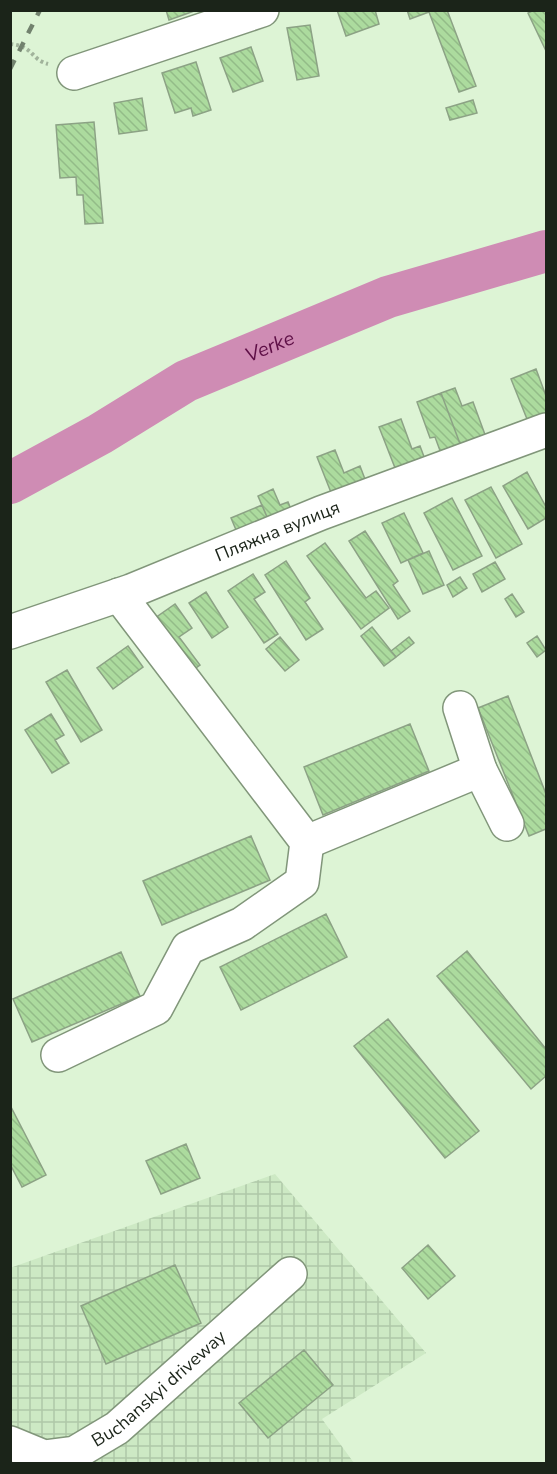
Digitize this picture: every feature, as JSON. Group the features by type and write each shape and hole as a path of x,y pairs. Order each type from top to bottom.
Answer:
{"street":[{"path":"74,73 262,10"},
{"name":"Пляжна вулиця","path":"10,632 119,595 321,513 546,430"},
{"path":"58,1055 156,1008 188,948 242,924 302,882 308,842 119,595"},
{"path":"460,708 480,770 507,824"},
{"path":"308,842 480,770"},
{"name":"Buchanskyi driveway","path":"10,1443 44,1457 75,1453 117,1428 290,1274"}],"path":[{"path":"10,44 23,45 42,63 74,73"}],"shaded area":[{"path":"275,1174 426,1353 322,1419 354,1463 11,1463 10,1268"}],"building":[{"path":"166,10 197,10 169,20"},
{"path":"337,10 375,10 379,24 346,36"},
{"path":"407,10 447,10 476,86 459,92 429,12 410,19"},
{"path":"534,10 546,10 546,51 528,13"},
{"path":"310,25 319,76 297,80 287,28"},
{"path":"251,47 263,81 233,92 220,58"},
{"path":"196,62 211,110 193,116 191,108 175,113 162,73"},
{"path":"142,98 147,130 119,134 114,103"},
{"path":"473,100 477,113 450,120 446,108"},
{"path":"94,122 103,223 85,224 83,195 77,195 76,177 60,178 56,125"},
{"path":"536,369 546,396 546,417 529,424 511,379"},
{"path":"455,388 462,406 473,402 487,440 462,449 441,393"},
{"path":"441,393 462,449 442,456 435,437 430,438 417,402"},
{"path":"401,419 412,449 420,446 426,462 397,473 379,427"},
{"path":"335,450 344,473 360,466 368,487 334,500 317,457"},
{"path":"527,472 546,507 546,518 528,529 503,486"},
{"path":"491,487 522,544 496,558 465,500"},
{"path":"273,489 280,505 288,502 293,514 270,524 258,496"},
{"path":"452,498 482,556 453,570 424,513"},
{"path":"262,505 270,524 239,537 231,518"},
{"path":"404,513 423,553 401,563 382,523"},
{"path":"365,531 398,581 393,585 410,611 398,619 349,541"},
{"path":"325,543 366,598 376,591 389,608 361,629 307,556"},
{"path":"429,551 444,585 423,594 408,560"},
{"path":"286,561 310,598 305,602 323,629 306,640 265,575"},
{"path":"495,562 505,579 482,592 473,574"},
{"path":"253,574 265,592 254,599 278,634 264,643 228,591"},
{"path":"460,577 467,588 453,597 447,585"},
{"path":"206,592 228,627 212,638 189,603"},
{"path":"512,594 524,612 516,617 505,599"},
{"path":"175,604 192,628 179,637 200,665 186,675 148,623"},
{"path":"372,627 396,657 384,666 361,636"},
{"path":"537,636 546,650 537,657 527,643"},
{"path":"280,637 299,660 285,671 266,649"},
{"path":"409,637 414,643 396,657 391,651"},
{"path":"128,646 143,667 113,689 97,668"},
{"path":"67,670 102,730 81,742 46,682"},
{"path":"508,696 546,794 546,829 529,836 478,708"},
{"path":"51,714 64,735 55,740 69,763 52,773 25,730"},
{"path":"410,724 429,771 323,815 304,767"},
{"path":"251,836 270,880 162,925 143,881"},
{"path":"326,914 347,957 241,1010 220,967"},
{"path":"467,951 546,1049 546,1076 531,1089 437,976"},
{"path":"121,952 140,996 32,1042 13,999"},
{"path":"388,1019 479,1131 445,1158 354,1046"},
{"path":"10,1105 46,1175 22,1187 10,1164"},
{"path":"186,1144 200,1178 161,1194 146,1161"},
{"path":"428,1245 455,1276 428,1299 402,1268"},
{"path":"175,1265 201,1323 106,1364 81,1306"},
{"path":"304,1350 333,1385 268,1438 239,1403"}],"waterway":[{"name":"Verke","path":"10,483 100,434 186,381 388,297 546,251"}],"railway":[{"path":"10,69 40,10"}]}
